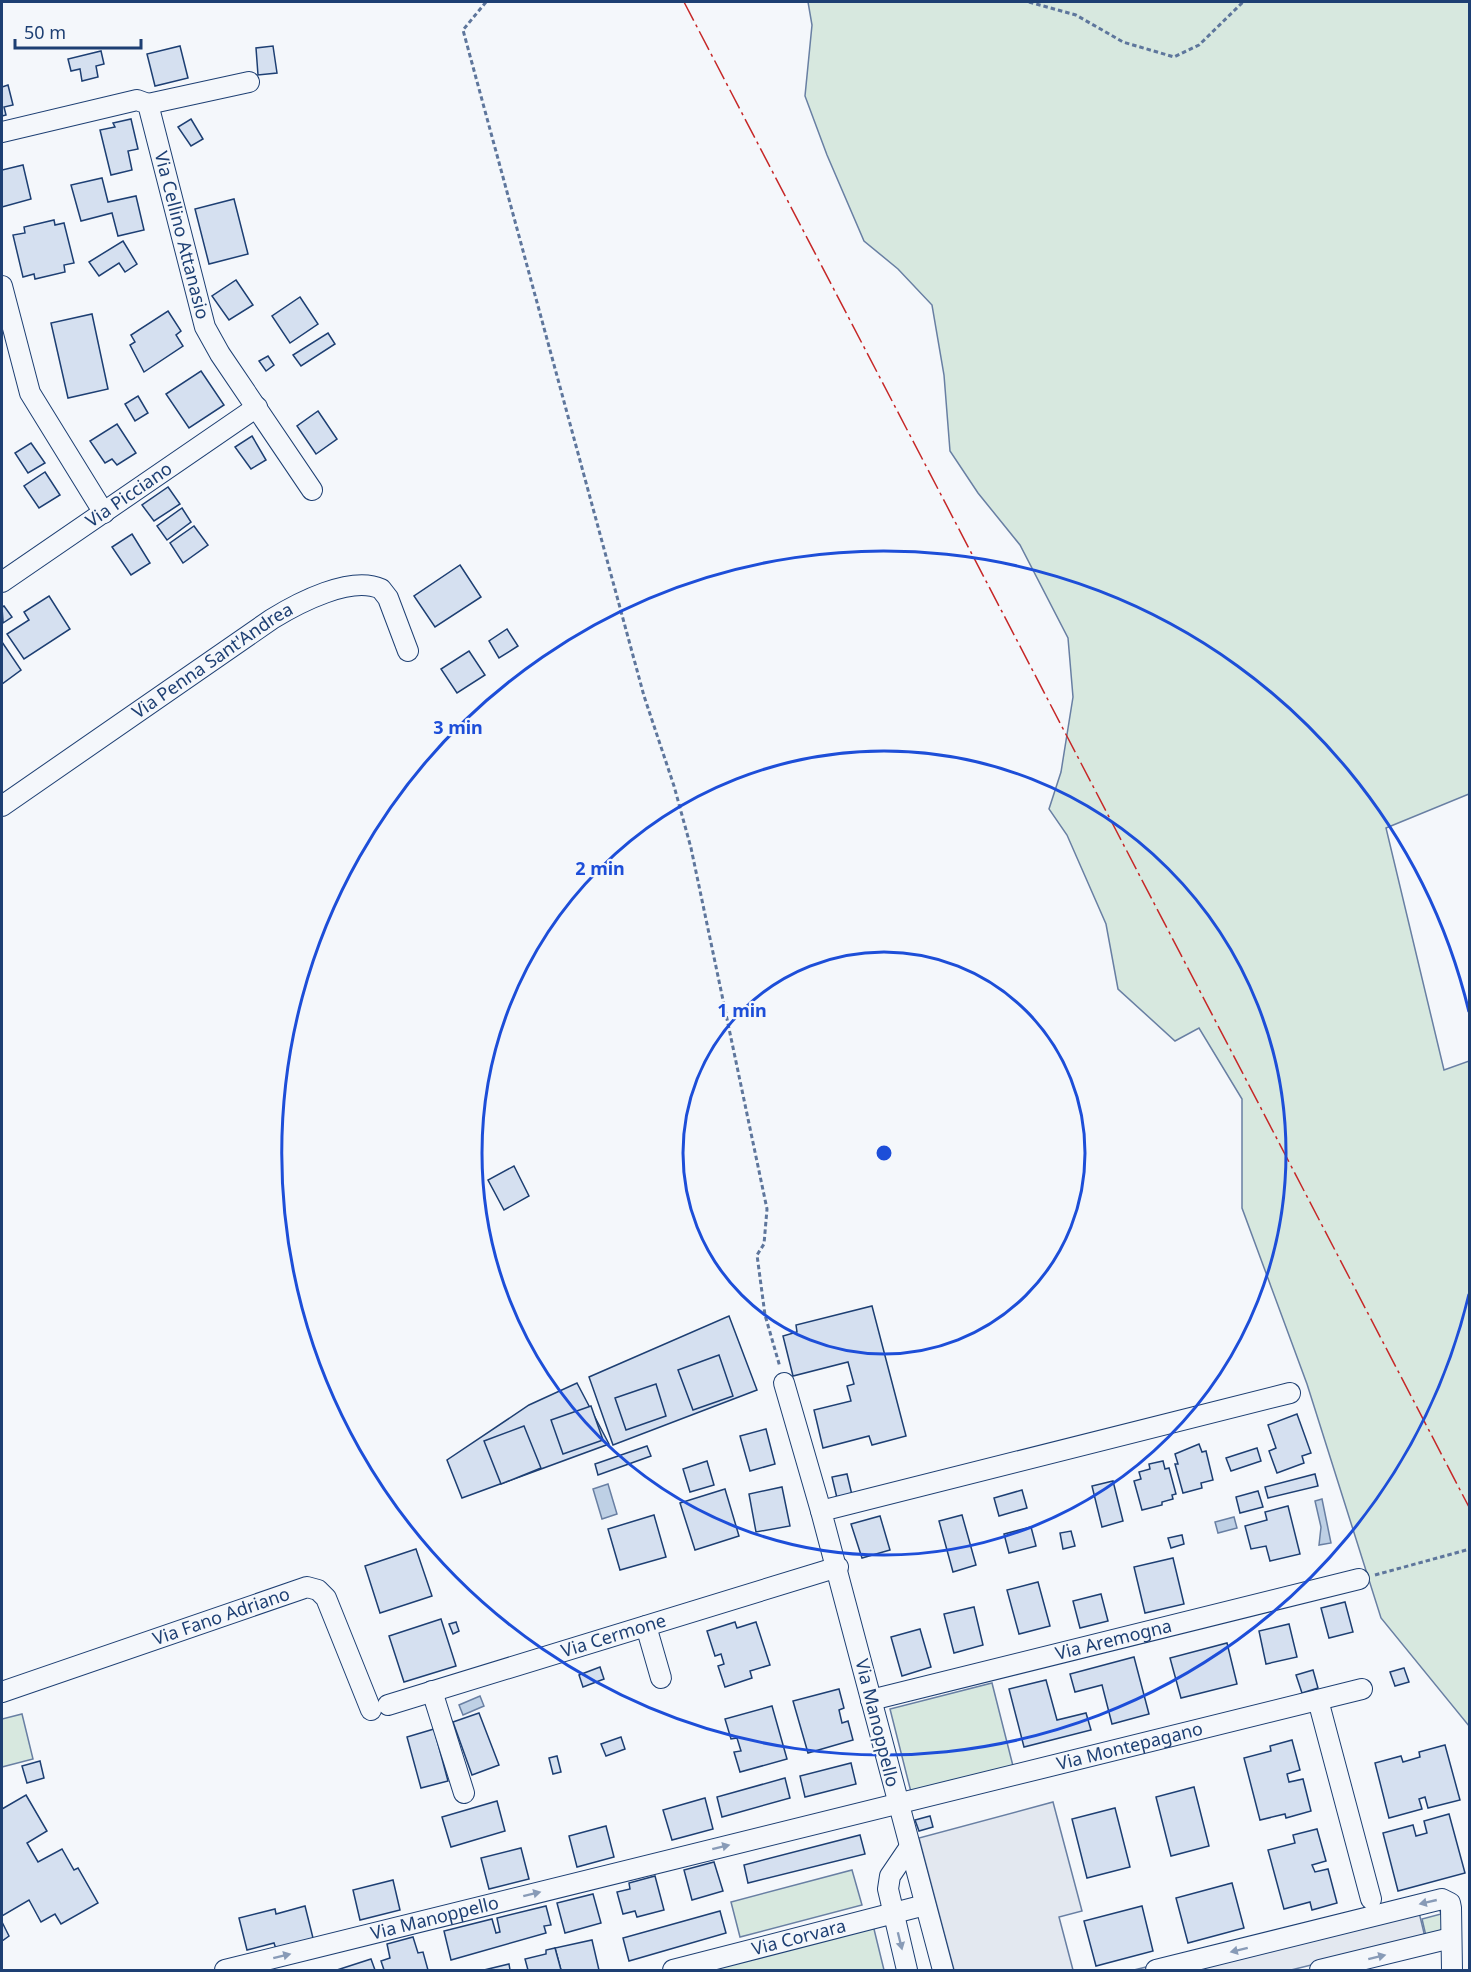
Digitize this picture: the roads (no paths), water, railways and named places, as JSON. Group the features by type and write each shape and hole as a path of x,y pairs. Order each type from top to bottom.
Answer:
{"street":[{"path":"2,132 137,100 148,104 249,82"},
{"name":"Via Cellino Attanasio","path":"148,104 203,321 215,345 312,490"},
{"path":"2,286 30,393 104,513"},
{"name":"Via Picciano","path":"2,582 257,407"},
{"name":"Via Penna Sant'Andrea","path":"2,806 272,619 314,597 360,585 381,589 388,598 408,651"},
{"name":"Via Manoppello","path":"225,1971 897,1803 838,1567 784,1383"},
{"path":"821,1511 1290,1393"},
{"name":"Via Cermone","path":"379,1707 838,1567"},
{"name":"Via Aremogna","path":"871,1700 1359,1579"},
{"name":"Via Fano Adriano","path":"2,1692 307,1587 318,1590 326,1598 379,1707"},
{"path":"646,1626 662,1678"},
{"name":"Via Montepagano","path":"897,1803 1362,1689"},
{"path":"432,1691 464,1793"},
{"path":"1318,1700 1371,1899"},
{"path":"897,1803 943,1971"},
{"path":"907,1971 888,1882 909,1848"},
{"path":"1156,1971 1436,1900 1446,1901 1452,1908 1452,1971"},
{"name":"Via Corvara","path":"673,1971 925,1905"},
{"path":"1320,1971 1452,1938"}],"water":[{"path":"608,1484 617,1514 602,1519 593,1489"},
{"path":"1322,1499 1331,1543 1319,1545 1321,1527 1315,1501"},
{"path":"1234,1517 1237,1528 1218,1533 1215,1522"},
{"path":"480,1696 484,1706 463,1715 459,1705"}]}
